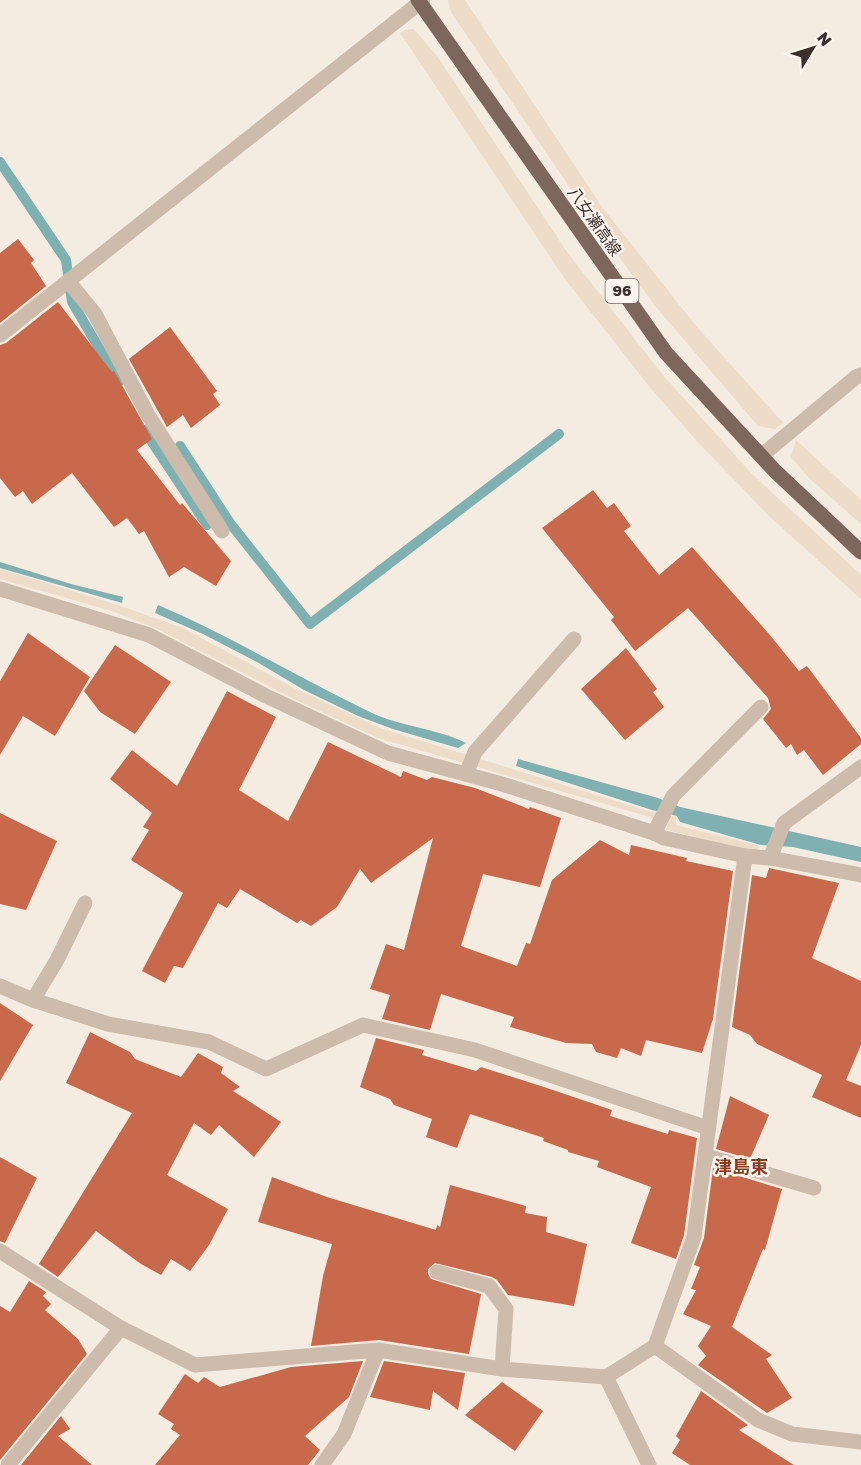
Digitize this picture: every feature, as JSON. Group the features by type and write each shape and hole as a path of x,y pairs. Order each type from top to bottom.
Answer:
{"main road":[{"name":"八女瀬高線","path":"420,1 666,353 761,456 861,552"}],"street":[{"path":"0,334 420,1"},
{"path":"68,281 94,314 148,415 222,531"},
{"path":"761,456 861,375"},
{"path":"0,589 149,635 266,696 388,753 466,774 654,832 664,838 745,856 770,858 861,875"},
{"path":"466,774 475,752 574,639"},
{"path":"654,832 673,796 761,707"},
{"path":"770,858 784,822 861,767"},
{"path":"0,1251 121,1328 195,1365 378,1350 502,1369 606,1377 655,1346 694,1237 745,856"},
{"path":"33,1000 57,960 85,903"},
{"path":"0,986 33,1000 108,1024 208,1042 266,1069 363,1025 475,1050 708,1128"},
{"path":"706,1156 814,1188"},
{"path":"437,1272 489,1286 506,1309 502,1369"},
{"path":"8,1465 121,1328"},
{"path":"655,1346 758,1420 792,1434 861,1442"},
{"path":"322,1465 344,1434 378,1350"},
{"path":"606,1377 649,1465"}],"shaded area":[{"path":"448,0 465,0 602,207 696,326 783,423 775,429 758,426 656,307 587,213 451,12"},
{"path":"414,29 437,56 567,252 662,374 752,474 861,575 861,599 769,516 695,439 648,385 565,279 400,33"},
{"path":"796,440 861,500 861,524 809,478 791,457"},
{"path":"0,569 118,605 183,628 294,688 380,728 648,811 676,817 676,825 760,846 754,852 666,830 667,822 378,738 290,697 157,629 112,611 0,579"}],"water":[{"path":"0,562 123,597 122,603 0,568"},
{"path":"158,605 212,630 370,712 466,743 458,748 358,716 304,690 203,634 155,613"},
{"path":"518,759 658,798 680,807 861,847 861,862 793,847 761,845 680,822 677,816 516,766"}],"building":[{"path":"18,239 34,260 31,263 46,286 0,323 0,253"},
{"path":"58,302 112,372 114,371 152,439 137,450 180,505 182,503 231,561 216,586 184,567 169,577 144,531 139,534 127,518 114,527 72,473 32,504 23,491 15,497 0,478 0,345 6,343"},
{"path":"170,327 217,391 213,394 220,405 191,428 183,415 167,427 129,359"},
{"path":"593,490 607,508 614,503 631,526 624,531 659,575 692,547 799,671 807,666 861,738 861,744 823,775 804,750 797,755 791,744 786,748 763,719 771,709 768,698 688,608 635,651 611,620 614,617 542,528"},
{"path":"28,633 90,677 55,736 23,716 0,755 0,681"},
{"path":"115,645 171,682 135,734 100,712 84,691"},
{"path":"626,648 657,689 653,692 664,707 625,740 581,689"},
{"path":"227,691 276,717 239,790 288,821 328,742 401,777 403,771 427,780 432,777 475,788 529,809 530,807 561,818 540,887 483,874 461,946 517,966 526,943 530,944 552,880 600,840 629,855 631,845 687,858 686,861 733,871 713,1019 702,1053 646,1040 641,1056 621,1048 617,1058 596,1052 592,1044 566,1043 510,1027 514,1017 441,994 430,1030 382,1019 390,995 370,989 386,944 404,950 433,838 371,883 360,869 337,907 311,926 301,920 297,923 240,889 227,908 218,903 183,968 174,966 165,983 142,971 183,893 131,860 149,830 143,827 152,813 110,779 132,750 177,786"},
{"path":"0,813 57,841 26,910 0,904"},
{"path":"769,868 839,883 812,958 861,981 861,1045 846,1080 861,1086 861,1118 812,1097 822,1075 757,1044 750,1035 732,1027 752,875 766,878"},
{"path":"0,1003 33,1025 0,1081"},
{"path":"90,1032 130,1052 135,1059 181,1077 198,1053 223,1067 221,1073 240,1087 233,1091 281,1122 254,1157 219,1125 211,1135 194,1123 167,1175 228,1209 209,1245 190,1271 171,1259 161,1275 141,1264 96,1231 58,1277 39,1264 132,1113 66,1083"},
{"path":"376,1038 424,1050 422,1055 476,1071 481,1067 547,1088 612,1110 610,1116 668,1134 669,1130 697,1138 684,1235 676,1259 631,1243 651,1187 597,1167 599,1161 568,1152 568,1150 543,1141 544,1138 470,1114 457,1148 426,1137 432,1119 394,1105 390,1099 360,1087"},
{"path":"730,1096 769,1115 750,1159 716,1149"},
{"path":"0,1157 37,1178 5,1243 0,1241"},
{"path":"713,1168 782,1189 765,1250 763,1249 732,1327 772,1355 766,1359 792,1398 767,1413 698,1365 706,1356 698,1346 711,1326 683,1314 696,1290 691,1289 700,1267 694,1265 704,1238"},
{"path":"272,1177 327,1197 436,1230 437,1225 440,1227 450,1185 526,1206 525,1213 547,1217 546,1232 587,1244 574,1306 508,1295 492,1277 435,1263 428,1269 431,1279 481,1294 469,1354 379,1340 311,1346 323,1276 332,1244 258,1222"},
{"path":"29,1281 46,1292 43,1296 51,1304 45,1310 78,1339 87,1354 0,1460 0,1306 10,1312"},
{"path":"363,1361 349,1397 305,1436 320,1450 308,1465 155,1465 180,1435 171,1429 174,1424 158,1414 185,1374 198,1383 204,1377 220,1387 291,1367"},
{"path":"384,1361 465,1373 458,1410 433,1391 430,1410 370,1397"},
{"path":"502,1382 543,1411 515,1451 465,1415"},
{"path":"701,1391 748,1425 739,1430 794,1465 690,1465 672,1453 680,1440 676,1436"},
{"path":"61,1416 70,1429 58,1436 92,1465 21,1465"}],"waterway":[{"path":"0,162 66,260 72,302 119,382"},
{"path":"144,430 207,525"},
{"path":"180,446 230,523 310,624 559,434"}],"district":[{"name":"津島東","path":"741,1167"}]}
